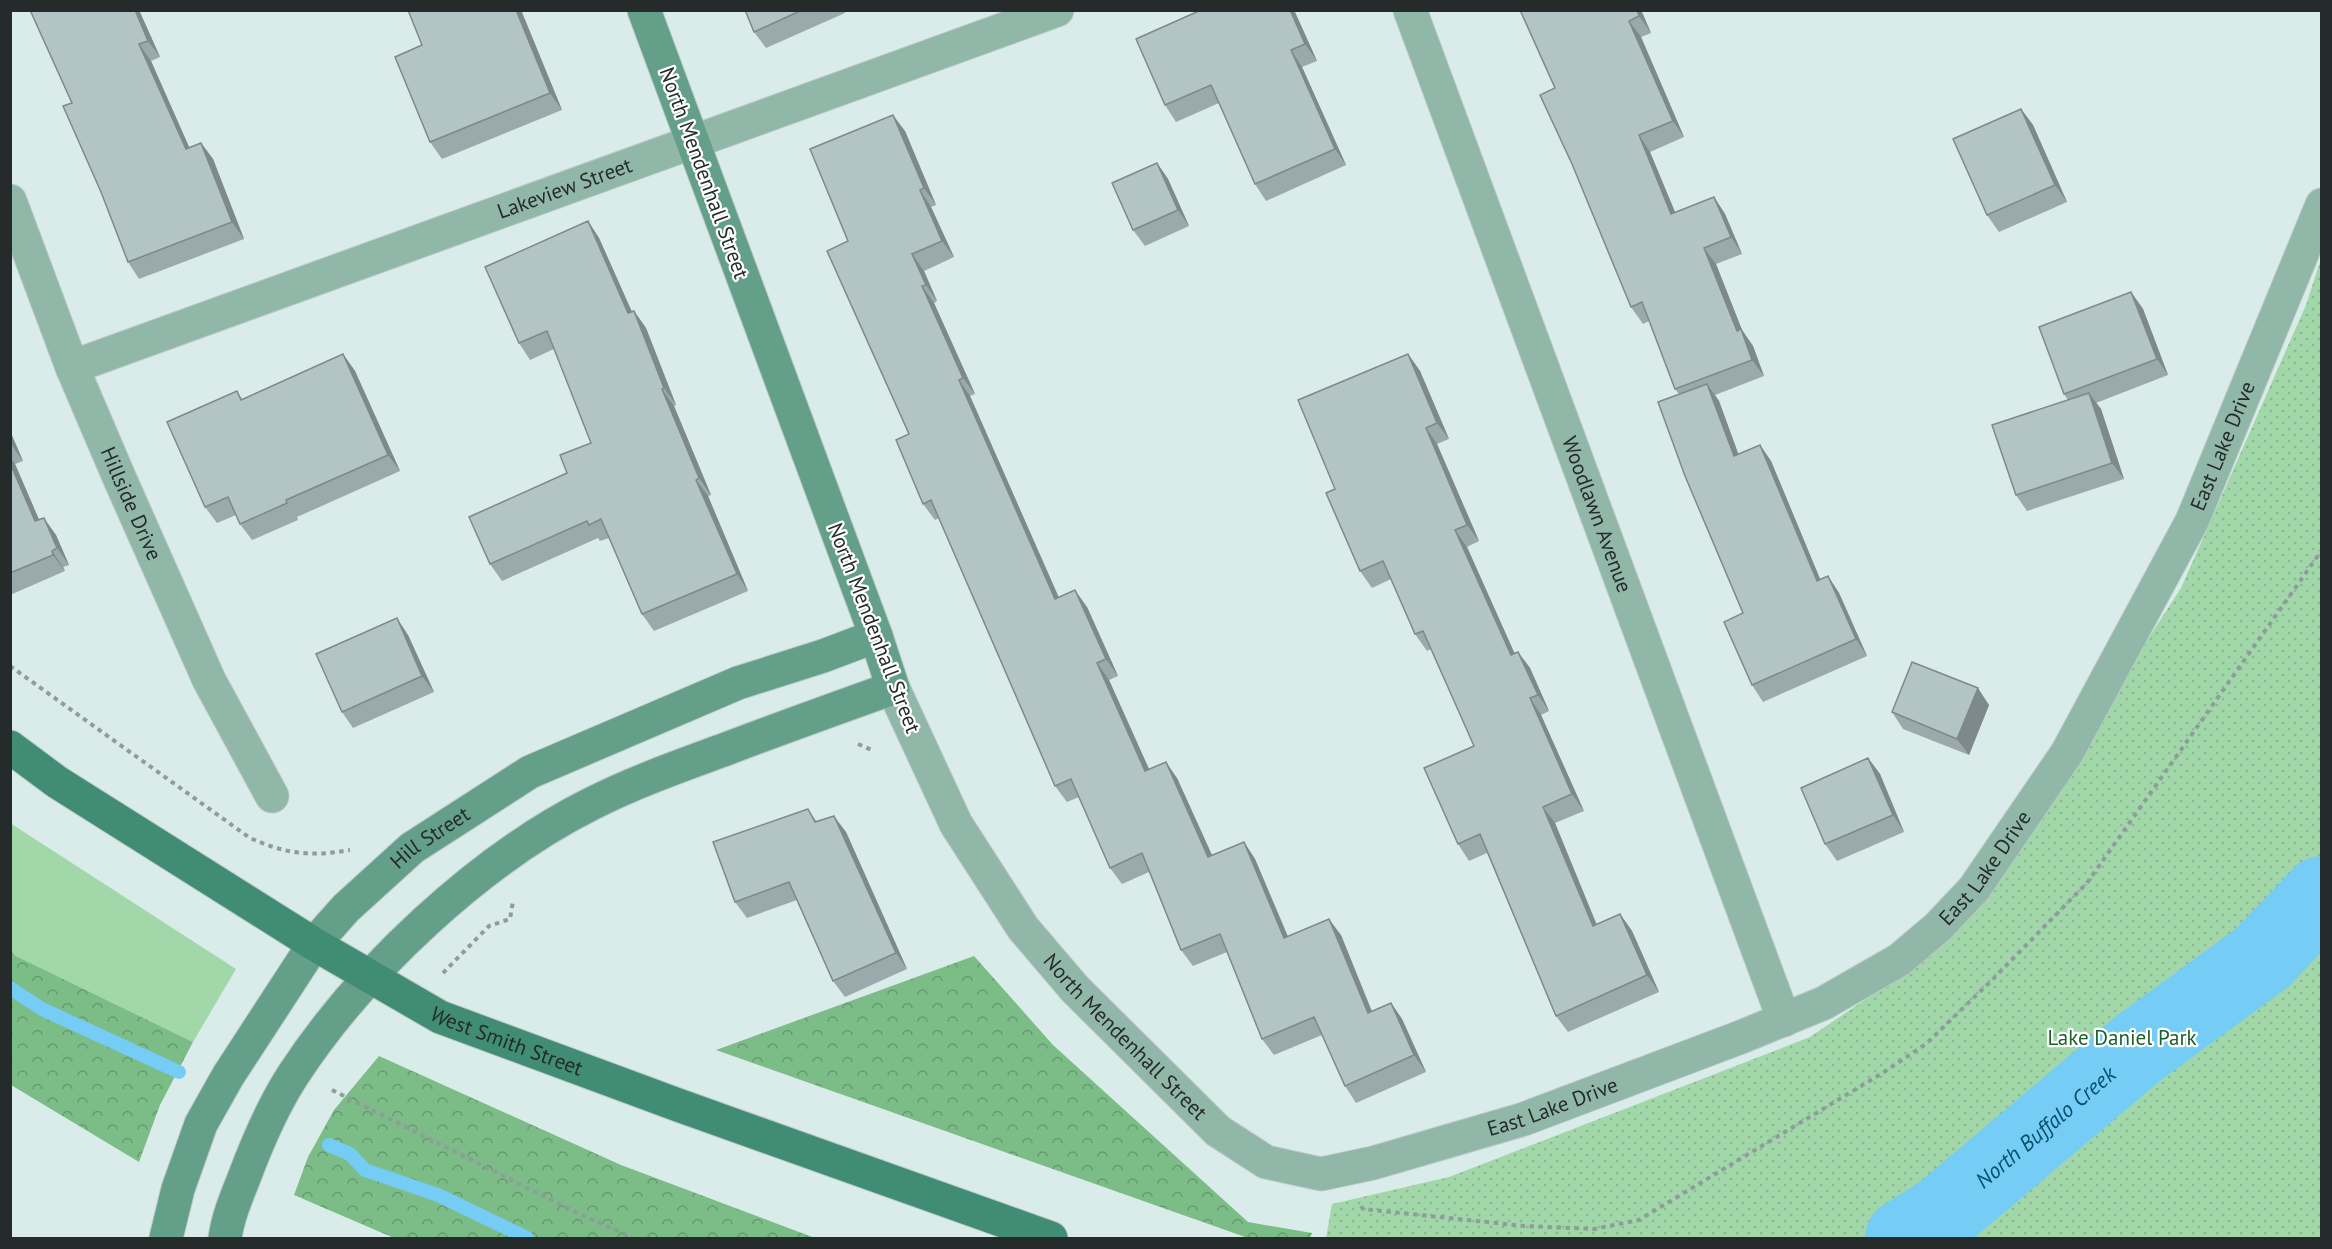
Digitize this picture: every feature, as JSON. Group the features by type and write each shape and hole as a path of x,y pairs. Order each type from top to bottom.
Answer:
{"main road":[{"name":"West Smith Street","path":"10,747 57,782 315,945 440,1017 1051,1239"}],"street":[{"name":"North Mendenhall Street","path":"644,10 876,636 893,688 956,824 1023,928 1075,989 1218,1131 1266,1162 1320,1174"},
{"name":"Lakeview Street","path":"72,367 693,144 1057,10"},
{"name":"Woodlawn Avenue","path":"1410,10 1784,1020"},
{"name":"Hillside Drive","path":"10,201 72,367 209,680 272,796"},
{"name":"East Lake Drive","path":"1320,1174 1374,1163 1524,1119 1784,1020 1824,1003 1899,960 1938,927 1974,889 2067,753 2192,520 2322,205"},
{"name":"Hill Street","path":"166,1239 178,1189 201,1124 228,1076 315,945 346,908 412,848 530,772 738,683 823,656 876,636"},
{"path":"225,1239 228,1222 254,1150 292,1077 329,1024 371,976 458,892 517,847 588,805 635,783 893,688"}],"path":[{"path":"10,666 250,838 271,848 295,854 318,855 352,850"},
{"path":"327,1098 332,1090 633,1239"}],"green space":[{"name":"Lake Daniel Park","path":"2321,259 2321,1238 1326,1238 1332,1204 1449,1177 1810,1037 1891,982 1980,898 2181,588 2306,305"},
{"path":"10,823 236,969 193,1042 16,956 11,951"},
{"path":"11,951 16,956 193,1042 160,1105 139,1162 11,1085"},
{"path":"974,956 1053,1045 1248,1222 1312,1233 1310,1238 1248,1238 716,1050"},
{"path":"379,1056 621,1165 815,1238 394,1238 294,1195 308,1157 334,1110"}],"building":[{"path":"30,10 135,10 148,41 139,44 186,149 201,143 232,222 128,262 101,192 63,106 72,103"},
{"path":"408,10 516,10 550,93 430,142 395,57 422,45"},
{"path":"745,10 802,10 754,32"},
{"path":"1201,10 1290,10 1305,44 1291,50 1335,149 1255,184 1211,85 1165,105 1136,39"},
{"path":"1520,10 1637,10 1639,16 1629,21 1673,121 1639,135 1671,214 1714,197 1731,237 1704,248 1737,331 1741,329 1752,360 1675,389 1642,302 1631,307 1572,164 1540,95 1555,88"},
{"path":"2021,109 2055,185 1987,215 1953,139"},
{"path":"893,115 924,188 920,190 942,241 912,254 926,285 922,286 963,378 959,380 1055,599 1075,590 1106,659 1097,663 1145,771 1166,762 1208,857 1244,842 1284,938 1329,919 1368,1013 1391,1003 1414,1055 1345,1086 1314,1017 1262,1039 1220,934 1181,950 1142,853 1110,868 1071,779 1055,786 931,500 923,504 896,440 909,434 827,251 848,241 810,149"},
{"path":"1157,163 1178,210 1133,230 1112,183"},
{"path":"588,221 628,313 634,311 664,388 662,389 699,478 696,480 737,574 642,614 601,519 589,525 587,521 490,564 469,517 567,473 560,455 591,443 547,331 519,343 485,267"},
{"path":"2131,292 2157,359 2064,394 2039,327"},
{"path":"343,354 388,455 286,500 287,503 240,524 228,497 205,507 167,422 237,391 241,400"},
{"path":"1408,354 1437,423 1426,428 1467,525 1455,530 1511,655 1518,652 1538,695 1530,698 1572,794 1543,807 1593,926 1620,914 1647,975 1556,1016 1480,834 1458,844 1424,768 1474,746 1423,631 1415,634 1383,561 1360,571 1326,493 1335,489 1298,400"},
{"path":"1707,384 1734,456 1760,445 1817,581 1828,576 1856,639 1752,685 1724,622 1743,613 1685,476 1658,402"},
{"path":"2089,393 2112,463 2016,495 1992,425"},
{"path":"10,463 35,521 44,518 57,548 52,551 53,555 10,573"},
{"path":"397,618 422,676 342,712 316,654"},
{"path":"1912,662 1978,688 1957,739 1892,712"},
{"path":"1868,758 1893,815 1825,844 1801,788"},
{"path":"808,809 815,822 834,816 896,953 833,981 789,882 735,902 713,842"}],"waterway":[{"name":"North Buffalo Creek","path":"1904,1238 1942,1214 2140,1047 2262,958 2322,895"},
{"path":"10,988 42,1009 179,1072"},
{"path":"329,1145 350,1154 365,1170 438,1195 527,1238"}]}
